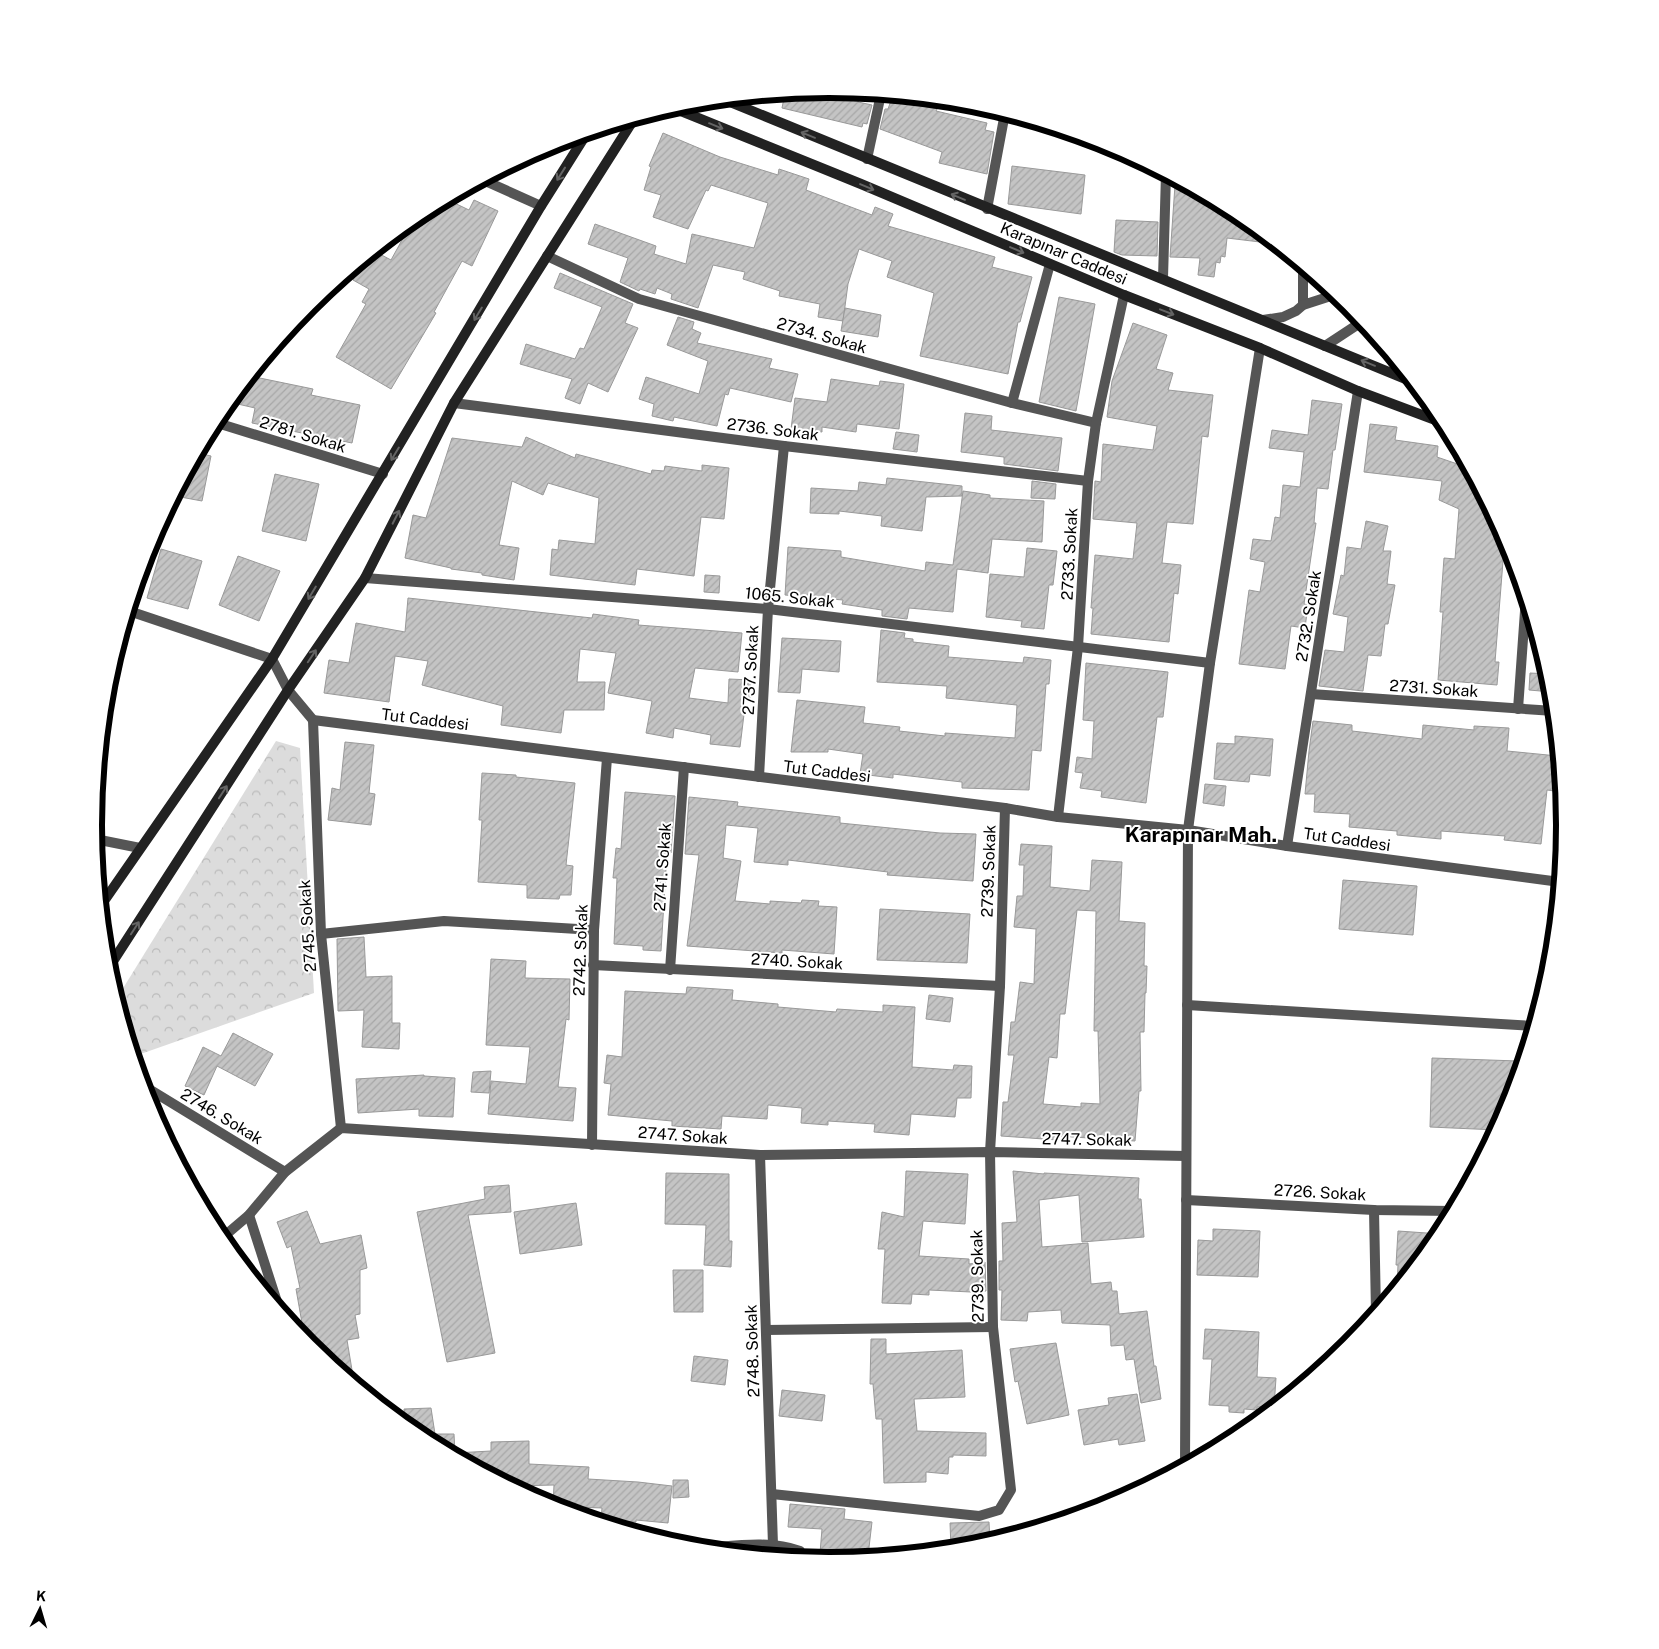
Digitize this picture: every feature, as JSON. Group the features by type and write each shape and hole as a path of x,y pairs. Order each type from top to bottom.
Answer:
{"main road":[{"name":"Karapınar Caddesi","path":"735,104 987,209 1163,278 1402,377"},
{"name":"Karapınar Caddesi","path":"683,112 1124,295 1260,348 1358,391 1433,419"},
{"path":"115,958 288,690 365,578 454,403 630,125"},
{"path":"107,897 272,659 541,206 582,141"}],"street":[{"path":"867,159 880,99"},
{"path":"987,209 1004,119"},
{"path":"1163,278 1166,180"},
{"path":"489,183 541,206"},
{"name":"2734. Sokak","path":"547,256 639,299 1012,403 1096,424"},
{"path":"1012,403 1050,264"},
{"path":"1302,272 1303,305"},
{"name":"2733. Sokak","path":"1058,817 1078,647 1088,481 1096,424 1124,295"},
{"path":"1263,320 1283,317 1296,311 1303,305 1329,297"},
{"path":"1325,346 1357,324"},
{"path":"1185,1458 1188,830 1210,663 1260,348"},
{"name":"2732. Sokak","path":"1287,846 1358,391"},
{"name":"2736. Sokak","path":"454,403 784,446 1088,481"},
{"name":"2781. Sokak","path":"223,425 382,474"},
{"name":"2737. Sokak","path":"759,777 768,609 784,446"},
{"name":"1065. Sokak","path":"365,578 768,609 1210,663"},
{"path":"134,613 272,659 288,690 312,720"},
{"path":"1518,709 1525,613"},
{"name":"2731. Sokak","path":"1311,694 1547,711"},
{"name":"Tut Caddesi","path":"312,720 1005,808 1058,817 1188,830 1287,846 1554,881"},
{"name":"2745. Sokak","path":"312,720 321,934 341,1128"},
{"name":"2742. Sokak","path":"592,1145 594,930 607,758"},
{"name":"2741. Sokak","path":"670,970 684,767"},
{"name":"2739. Sokak","path":"772,1494 979,1516 999,1510 1012,1490 992,1327 990,1152 1000,986 1005,808"},
{"path":"103,841 140,848"},
{"path":"321,934 444,921 594,930"},
{"name":"2740. Sokak","path":"593,965 1000,986"},
{"path":"1187,1005 1528,1026"},
{"name":"2746. Sokak","path":"154,1092 285,1172"},
{"path":"228,1233 249,1215 285,1172 341,1128"},
{"name":"2747. Sokak","path":"341,1128 760,1155 990,1152 1186,1156"},
{"name":"2748. Sokak","path":"760,1155 773,1545"},
{"name":"2726. Sokak","path":"1186,1200 1374,1210 1445,1211"},
{"path":"1374,1210 1376,1304"},
{"path":"249,1215 274,1293"},
{"path":"766,1330 992,1327"},
{"path":"746,1546 788,1546 799,1551"}],"green space":[{"path":"276,741 300,748 314,993 140,1054 122,990"}],"building":[{"path":"784,99 859,99 858,102 872,105 867,124 863,123 862,127 782,108"},
{"path":"891,100 924,104 938,107 936,111 987,123 985,130 994,132 987,174 939,163 942,152 880,129 885,109 888,109"},
{"path":"663,133 720,157 778,175 779,169 809,179 806,190 872,215 875,207 893,214 888,226 995,257 992,267 1032,277 1020,322 1018,322 1008,374 920,356 934,293 887,277 892,261 859,249 848,284 843,321 818,317 820,304 779,296 780,291 743,279 745,272 713,265 698,308 671,299 672,294 657,288 655,294 640,289 639,291 620,282 628,258 588,244 595,224 656,246 654,254 686,264 692,234 754,248 768,203 711,185 708,191 706,190 688,229 653,217 661,195 644,190 651,167 649,166"},
{"path":"1012,166 1085,175 1081,214 1008,204"},
{"path":"1175,185 1233,220 1260,240 1260,242 1227,238 1225,257 1221,256 1220,263 1216,262 1214,277 1198,275 1200,258 1170,257"},
{"path":"474,200 498,211 472,266 462,261 434,312 436,313 391,389 336,357 366,304 362,302 369,289 353,280 358,272 380,254 391,260 405,235 454,203 469,210"},
{"path":"1116,220 1158,222 1157,256 1122,255 1114,252"},
{"path":"560,273 633,304 625,323 638,328 608,392 588,383 580,404 565,398 572,379 520,364 526,344 575,359 580,348 584,349 602,307 554,288"},
{"path":"1059,297 1095,304 1076,411 1039,402"},
{"path":"845,308 881,315 878,337 841,331"},
{"path":"678,317 694,322 692,329 701,333 697,343 772,359 769,368 798,374 791,402 730,388 728,395 725,394 717,426 674,417 673,421 652,416 654,404 639,399 646,377 699,394 708,361 667,345"},
{"path":"1133,323 1167,335 1156,369 1173,373 1168,390 1213,395 1208,437 1202,436 1193,524 1167,522 1162,563 1181,565 1178,594 1174,593 1169,642 1091,634 1095,555 1133,559 1137,523 1093,519 1095,481 1101,482 1103,444 1153,450 1157,426 1107,417 1112,381"},
{"path":"257,377 313,389 311,395 360,405 352,443 252,423 255,408 237,404"},
{"path":"831,379 879,386 880,381 904,384 899,429 857,424 856,432 822,427 822,432 791,429 795,398 827,402"},
{"path":"1312,400 1342,404 1328,489 1317,488 1314,523 1316,523 1304,604 1308,605 1305,628 1291,626 1285,669 1239,664 1249,590 1260,592 1265,562 1250,559 1253,539 1271,541 1275,517 1280,518 1283,485 1300,487 1304,452 1269,448 1272,430 1308,435"},
{"path":"965,413 992,416 991,430 1062,438 1058,471 1004,464 1004,457 961,452"},
{"path":"1370,424 1397,427 1395,440 1438,446 1437,457 1461,465 1482,503 1504,553 1495,662 1499,662 1497,685 1438,680 1443,612 1440,612 1444,558 1455,559 1459,509 1439,500 1442,481 1364,472"},
{"path":"896,432 919,435 917,452 893,449"},
{"path":"526,437 575,458 576,454 651,474 652,470 664,471 665,466 702,471 702,465 729,468 724,519 701,517 694,576 637,569 635,585 550,575 552,549 558,550 559,540 595,544 599,498 548,483 543,495 512,481 499,545 519,548 514,580 451,569 405,558 413,515 426,518 452,438 522,447"},
{"path":"204,454 211,456 202,501 180,497"},
{"path":"275,474 319,484 306,541 262,531"},
{"path":"887,478 962,486 962,496 926,497 922,531 881,526 882,516 839,511 839,514 810,513 811,488 858,491 859,482 886,485"},
{"path":"1032,481 1056,484 1055,499 1031,498"},
{"path":"963,491 990,495 990,498 1044,501 1042,542 992,539 988,573 957,569 953,612 909,608 907,619 882,616 882,610 842,604 843,600 785,595 788,547 841,551 841,557 925,571 926,562 953,565"},
{"path":"1366,521 1388,526 1383,551 1391,551 1387,584 1395,585 1388,624 1385,624 1381,656 1368,655 1363,691 1319,686 1325,650 1344,652 1348,617 1333,614 1341,575 1344,576 1347,547 1361,549"},
{"path":"1027,548 1057,551 1053,585 1049,585 1044,629 1021,627 1022,621 986,617 990,574 1024,577"},
{"path":"161,549 202,561 188,609 147,598"},
{"path":"238,556 280,571 259,621 219,605"},
{"path":"705,575 720,576 719,593 704,592"},
{"path":"408,598 592,618 593,614 639,620 638,625 742,633 738,672 695,668 689,698 728,703 729,679 751,680 750,698 746,698 740,747 710,744 711,735 674,728 673,738 646,733 652,701 608,693 616,653 580,649 577,682 605,682 604,710 564,710 561,733 501,725 503,706 422,685 428,661 395,656 389,702 324,693 329,660 349,663 356,623 405,632"},
{"path":"881,630 905,633 904,638 913,639 913,642 949,646 948,657 1023,663 1024,657 1051,660 1049,684 1046,684 1041,751 1032,750 1029,790 962,788 962,782 893,774 893,778 860,774 863,754 828,749 828,752 791,752 797,700 865,707 863,723 900,727 899,731 945,736 945,733 1015,738 1017,705 946,698 947,686 877,682"},
{"path":"782,638 841,641 839,672 802,669 800,693 778,692"},
{"path":"1086,663 1168,672 1163,717 1157,717 1146,803 1101,797 1102,791 1080,788 1083,773 1075,772 1077,757 1092,759 1094,721 1083,720"},
{"path":"1530,673 1541,674 1544,691 1529,690"},
{"path":"1313,721 1352,725 1352,731 1422,739 1423,725 1474,730 1474,726 1509,728 1507,751 1553,755 1555,791 1547,790 1541,844 1504,840 1505,836 1441,831 1441,839 1397,835 1397,831 1349,827 1350,814 1314,812 1315,794 1305,794"},
{"path":"1235,736 1273,739 1270,776 1250,774 1249,782 1214,779 1217,743 1235,744"},
{"path":"345,742 374,745 369,793 375,794 371,825 328,820 332,788 340,790"},
{"path":"482,773 516,775 516,777 575,783 566,865 573,866 571,895 560,895 559,899 527,898 527,885 478,882 482,820 479,820"},
{"path":"1205,784 1226,786 1224,806 1203,803"},
{"path":"625,792 675,796 671,853 667,852 661,951 643,950 643,946 614,944 617,878 613,878 616,848 621,849"},
{"path":"689,797 738,802 737,806 840,817 840,823 940,833 976,834 973,881 887,875 888,872 788,860 788,865 754,862 758,828 726,825 723,858 741,861 735,901 770,904 770,901 801,903 802,900 819,901 818,906 837,907 834,954 782,950 782,953 687,946 699,855 685,854"},
{"path":"1021,844 1052,846 1050,887 1090,891 1092,860 1122,862 1119,921 1145,923 1144,966 1147,966 1146,993 1144,1032 1140,1032 1141,1091 1139,1091 1135,1141 1058,1136 1058,1140 1001,1136 1003,1102 1008,1102 1014,1055 1008,1055 1011,1022 1015,1022 1020,982 1034,984 1036,929 1014,927 1017,896 1023,896 1024,865 1019,865","holes":["1077,910 1096,911 1094,1031 1098,1031 1100,1104 1081,1103 1081,1107 1043,1104 1049,1057 1057,1058 1060,1014 1065,1014"]},
{"path":"1343,880 1417,886 1413,935 1339,929"},
{"path":"880,909 970,914 967,963 877,960"},
{"path":"364,937 366,977 392,976 392,1023 400,1023 399,1049 362,1047 364,1010 338,1011 337,939"},
{"path":"491,959 526,961 525,978 570,979 569,1020 566,1019 558,1087 576,1088 573,1121 488,1114 491,1081 526,1084 530,1047 486,1045"},
{"path":"687,987 733,990 732,1000 778,1004 778,1007 836,1012 837,1009 883,1012 883,1005 915,1007 912,1067 953,1070 954,1065 972,1066 971,1098 957,1098 955,1117 911,1114 909,1135 874,1132 875,1124 828,1121 828,1125 801,1123 802,1108 768,1105 767,1119 722,1116 721,1129 672,1126 672,1121 608,1115 611,1084 604,1083 607,1055 622,1057 625,991 686,994"},
{"path":"929,995 953,998 950,1022 926,1019"},
{"path":"233,1033 273,1054 255,1086 217,1066 204,1095 185,1086 203,1047 221,1056"},
{"path":"1432,1058 1517,1061 1489,1130 1430,1127"},
{"path":"491,1071 489,1093 471,1092 473,1072"},
{"path":"424,1075 455,1078 453,1117 419,1116 419,1109 358,1113 356,1079"},
{"path":"906,1171 968,1174 965,1224 923,1221 919,1256 969,1259 969,1264 985,1262 986,1291 929,1290 929,1295 912,1294 911,1304 882,1303 885,1249 878,1249 882,1212 904,1217"},
{"path":"1013,1171 1139,1178 1138,1199 1141,1199 1144,1237 1082,1242 1079,1195 1039,1200 1042,1247 1088,1243 1091,1284 1111,1282 1112,1291 1117,1291 1119,1314 1147,1311 1154,1366 1156,1366 1161,1399 1141,1403 1134,1359 1126,1360 1124,1345 1111,1346 1110,1325 1062,1323 1061,1310 1028,1312 1027,1321 1001,1320 1002,1290 999,1290 999,1261 1003,1261 1002,1223 1017,1222"},
{"path":"666,1173 729,1174 729,1241 732,1241 731,1267 704,1265 706,1225 665,1224"},
{"path":"509,1185 511,1212 468,1215 495,1353 447,1362 417,1212 485,1199 484,1187"},
{"path":"576,1203 582,1245 520,1254 514,1212"},
{"path":"307,1211 320,1244 361,1235 367,1268 360,1270 360,1314 355,1315 359,1338 347,1340 353,1373 302,1325 296,1289 300,1288 291,1246 287,1248 277,1222"},
{"path":"1213,1229 1260,1231 1258,1277 1197,1275 1198,1240 1213,1241"},
{"path":"1398,1231 1430,1233 1397,1278 1398,1265 1396,1265"},
{"path":"673,1270 703,1270 703,1312 674,1312"},
{"path":"1205,1329 1259,1332 1257,1377 1276,1378 1275,1399 1264,1407 1257,1407 1257,1410 1244,1409 1244,1413 1229,1412 1229,1406 1209,1405 1212,1359 1203,1359"},
{"path":"871,1339 886,1339 886,1354 962,1350 965,1397 914,1399 917,1431 986,1433 986,1456 953,1455 953,1457 949,1457 948,1474 926,1472 926,1482 884,1483 882,1419 876,1419 873,1384 870,1384"},
{"path":"1056,1343 1069,1415 1027,1424 1018,1381 1015,1382 1010,1349"},
{"path":"694,1356 728,1360 725,1385 691,1381"},
{"path":"782,1390 825,1395 822,1421 779,1416"},
{"path":"1137,1394 1145,1441 1119,1445 1118,1439 1084,1445 1078,1410 1109,1405 1108,1398"},
{"path":"431,1408 435,1434 454,1434 455,1447 426,1429 404,1413 404,1409"},
{"path":"529,1441 529,1464 589,1467 588,1479 672,1486 668,1523 636,1520 636,1522 622,1521 601,1515 602,1508 580,1507 553,1497 554,1485 528,1486 464,1453 491,1451 491,1442"},
{"path":"673,1480 688,1480 689,1497 673,1498"},
{"path":"790,1504 845,1509 844,1519 872,1522 869,1550 820,1552 822,1529 788,1527"},
{"path":"989,1522 990,1534 951,1541 950,1523"}],"district":[{"name":"Karapınar Mah.","path":"1201,835"}]}
